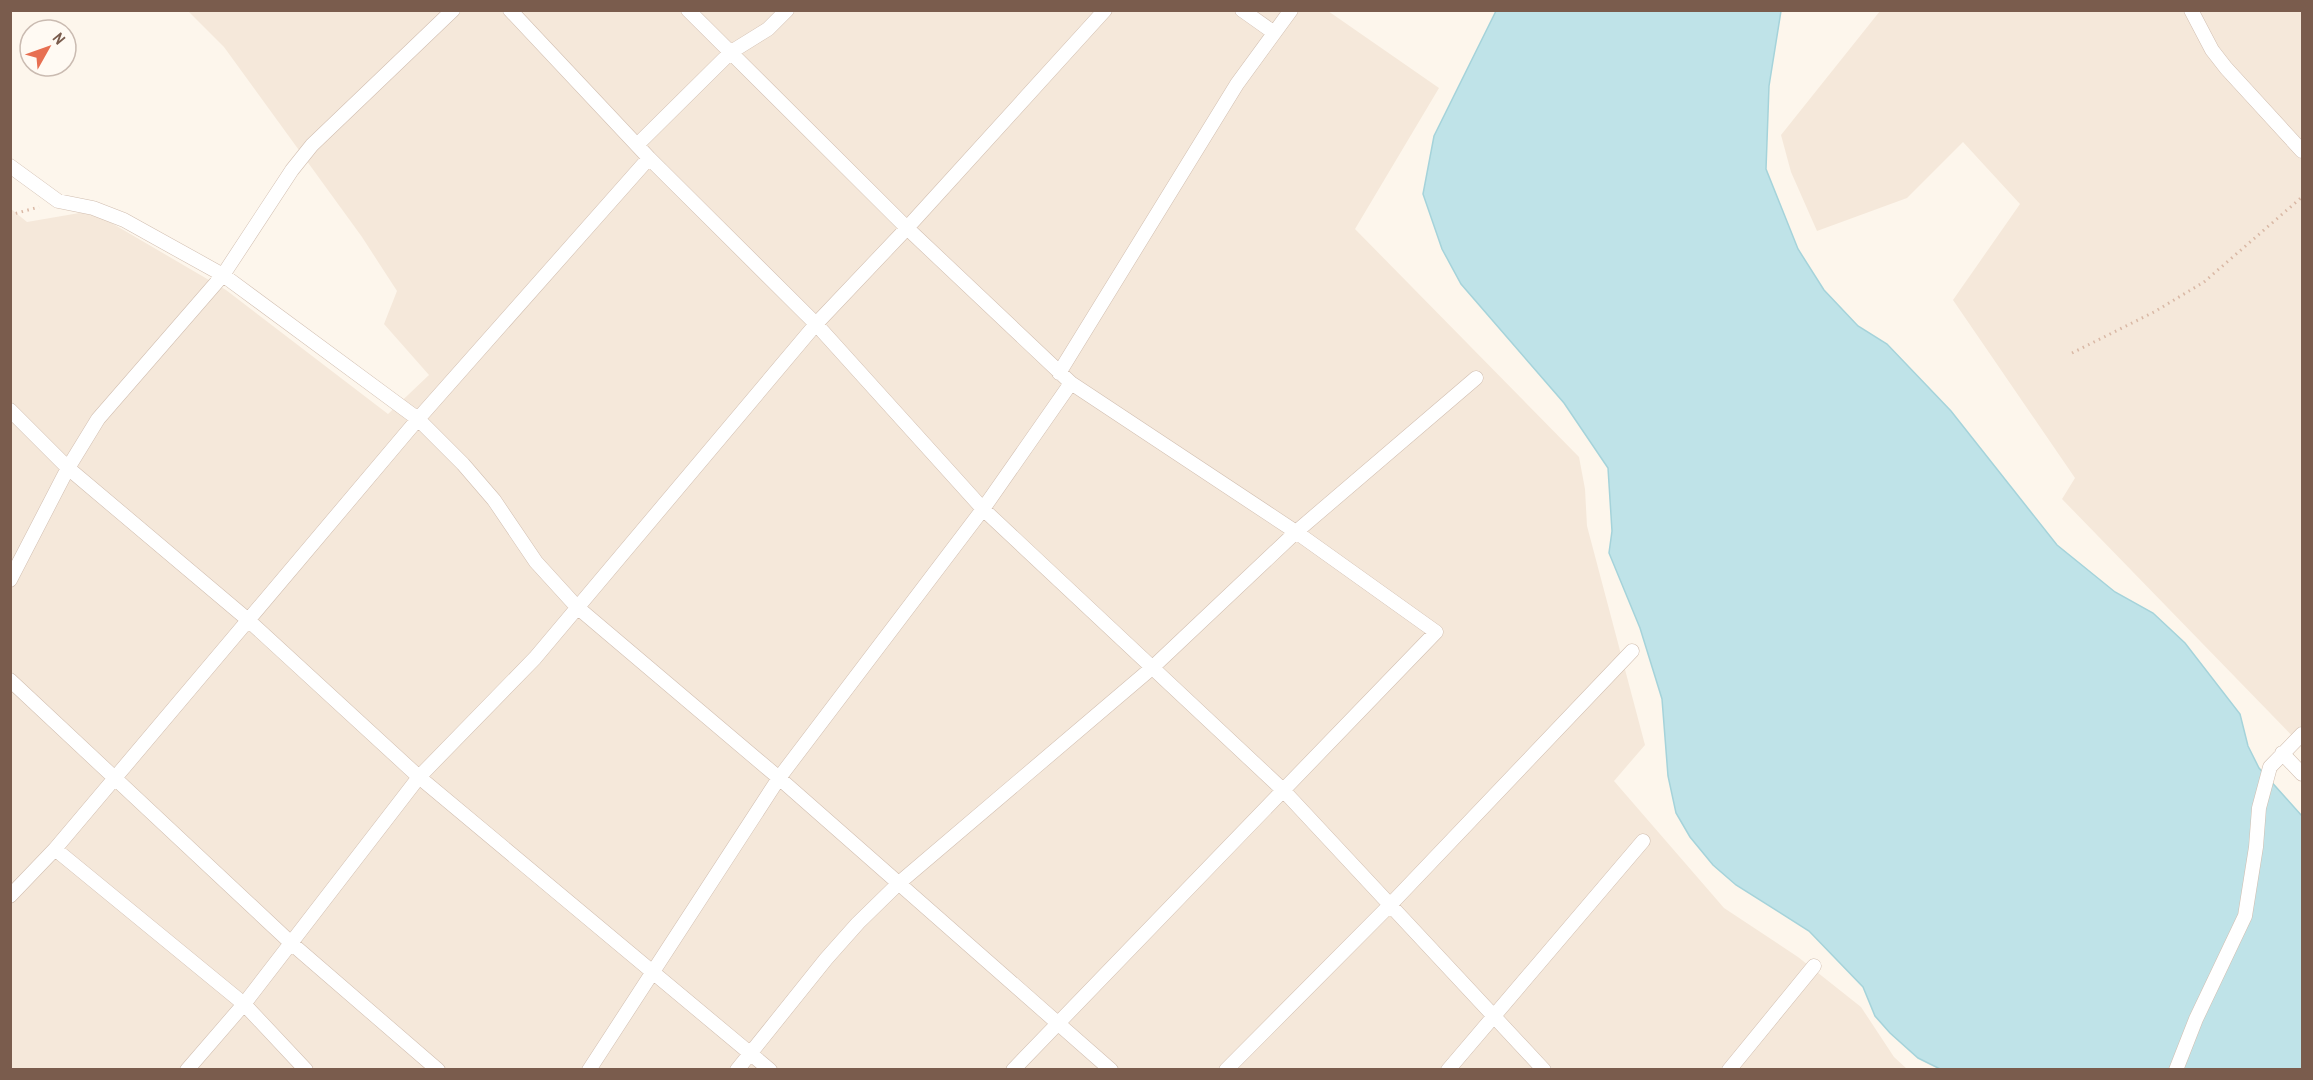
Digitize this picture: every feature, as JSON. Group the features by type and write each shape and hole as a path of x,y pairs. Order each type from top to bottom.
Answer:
{"street":[{"path":"10,580 68,468 98,419 223,275 292,170 312,145 453,10"},
{"path":"510,10 649,158 816,324 983,509 1283,790 1545,1070"},
{"path":"688,10 907,228 1071,383 1296,532 1436,632 1013,1070"},
{"path":"637,145 730,52 768,29 787,10"},
{"path":"187,1070 244,1004 419,777 535,658 816,324 907,228 1105,10"},
{"path":"1242,10 1273,32"},
{"path":"1059,373 1237,84 1291,10"},
{"path":"2191,10 2212,50 2226,68 2302,151"},
{"path":"10,896 55,849 114,776 418,419 649,158"},
{"path":"10,166 58,201 93,208 124,220 223,275 418,419 463,464 494,500 536,562 577,607 779,778 1111,1070"},
{"path":"737,1070 826,959 858,923 899,883 1153,667 1296,532 1476,378"},
{"path":"589,1070 779,778 983,509 1071,383"},
{"path":"10,410 68,468 247,619 419,777 771,1070"},
{"path":"1226,1070 1391,904 1632,651"},
{"path":"10,680 291,943 438,1070"},
{"path":"2176,1070 2196,1018 2245,916 2256,848 2259,808 2270,767 2302,734"},
{"path":"2282,753 2302,774"},
{"path":"1448,1070 1643,841"},
{"path":"55,849 244,1004 306,1070"},
{"path":"1728,1070 1814,966"}],"path":[{"path":"2072,354 2154,312 2204,282 2302,198"},
{"path":"10,216 58,201"}],"shaded area":[{"path":"188,11 1328,11 1439,88 1355,229 1579,457 1585,489 1587,526 1645,745 1614,781 1724,908 1798,957 1861,1007 1894,1057 1907,1069 11,1069 10,208 27,222 91,211 226,290 388,414 429,375 384,324 397,291 362,237 224,47"},
{"path":"1880,11 2302,11 2302,746 2062,499 2075,478 1953,300 2020,204 1963,142 1907,198 1817,231 1791,172 1781,135"}],"water":[{"path":"1496,11 1781,11 1769,86 1766,169 1798,249 1824,290 1858,326 1887,344 1951,411 2057,545 2115,592 2153,613 2185,643 2240,714 2248,746 2259,768 2302,816 2302,1069 1940,1069 1918,1058 1890,1033 1875,1016 1863,987 1809,931 1736,885 1713,865 1690,837 1676,813 1668,776 1662,699 1640,628 1609,553 1612,531 1608,468 1564,403 1461,284 1442,249 1423,194 1434,136"}]}
